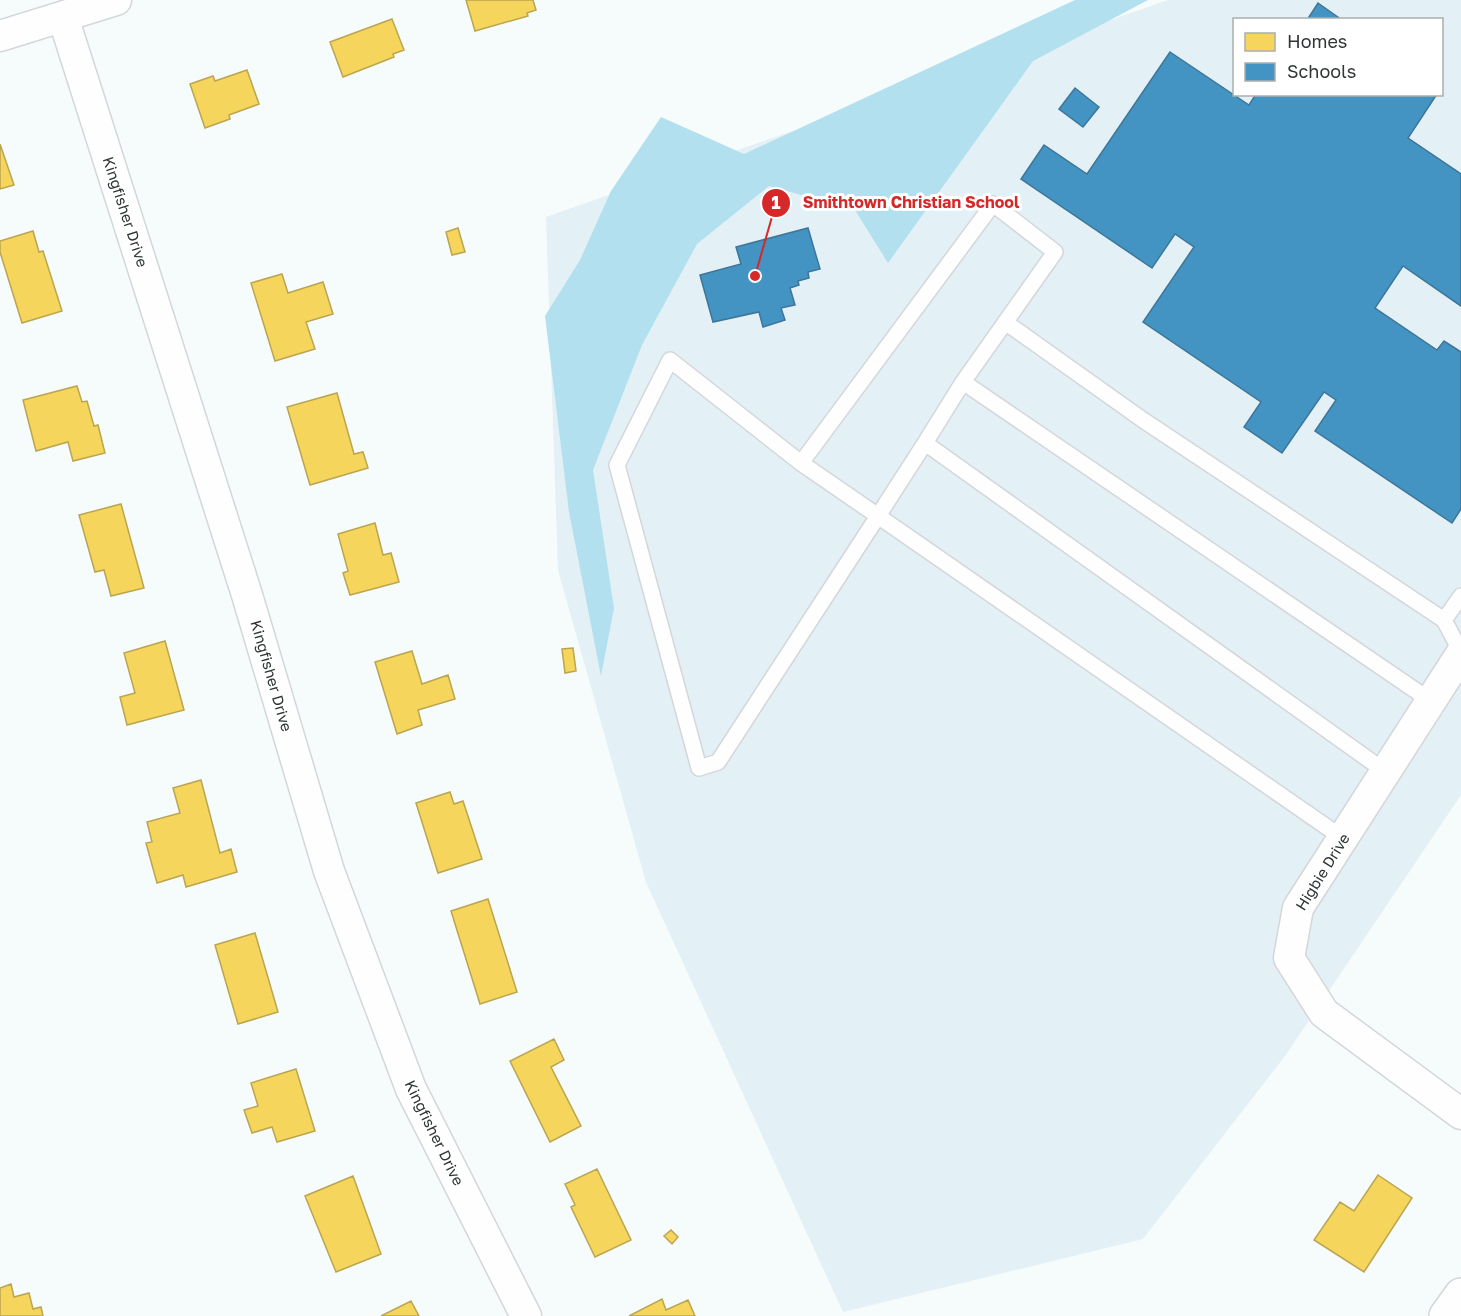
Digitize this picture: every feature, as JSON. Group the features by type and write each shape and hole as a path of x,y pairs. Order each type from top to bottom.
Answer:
{"street":[{"path":"0,36 116,0"},
{"name":"Kingfisher Drive","path":"63,16 247,595 328,871 411,1089 526,1316"},
{"name":"Higbie Drive","path":"1461,653 1298,908 1289,958 1324,1013 1461,1114"},
{"path":"1446,1316 1461,1295"}],"lane":[{"path":"801,463 993,204 1055,252 963,382 878,516 718,762 699,768 617,465 670,360 801,463 878,516 1344,839"},
{"path":"1005,322 1143,420 1444,621 1461,653"},
{"path":"963,382 1431,701"},
{"path":"925,443 1386,772"},
{"path":"1444,621 1461,596"}],"shaded area":[{"path":"1075,0 1148,0 1033,61 888,263 855,210 769,186 697,244 642,345 593,470 614,608 601,676 569,512 545,316 580,260 611,191 661,117 744,154"},
{"path":"1168,0 1461,0 1461,795 1285,1056 1143,1239 843,1312 646,882 558,570 546,217"}],"building: Homes":[{"path":"466,0 533,0 536,10 527,13 528,16 475,31"},
{"path":"392,19 404,50 393,54 394,57 343,77 330,42"},
{"path":"247,70 259,104 229,115 230,119 205,128 190,84 213,76 215,81"},
{"path":"0,144 14,185 0,189"},
{"path":"458,228 465,252 452,255 446,232"},
{"path":"33,231 39,252 43,251 62,311 22,323 0,252 0,241"},
{"path":"282,274 288,293 323,282 333,314 306,322 315,349 275,361 251,283"},
{"path":"77,386 82,402 87,401 94,426 98,425 105,453 73,461 68,442 36,451 23,400"},
{"path":"337,393 354,454 363,452 368,468 310,485 287,407"},
{"path":"121,504 144,588 111,596 104,570 95,572 79,515"},
{"path":"375,523 383,555 391,553 399,582 350,595 343,573 348,571 338,534"},
{"path":"165,641 184,710 127,725 120,697 135,693 124,653"},
{"path":"573,648 576,671 565,673 562,649"},
{"path":"412,651 422,684 448,675 455,699 418,710 422,725 397,734 375,662"},
{"path":"201,780 220,853 231,849 237,872 186,887 183,875 157,883 146,843 152,842 147,822 180,813 173,788"},
{"path":"450,792 454,804 463,801 482,859 438,873 416,803"},
{"path":"488,899 517,992 480,1004 451,911"},
{"path":"255,933 278,1012 238,1024 215,945"},
{"path":"554,1039 564,1060 551,1067 581,1126 550,1142 510,1061"},
{"path":"296,1069 315,1131 277,1142 272,1127 252,1133 244,1110 258,1106 251,1083"},
{"path":"597,1169 631,1240 595,1257 571,1207 575,1205 565,1184"},
{"path":"1378,1175 1412,1198 1364,1272 1314,1240 1340,1202 1354,1211"},
{"path":"353,1176 381,1254 336,1272 305,1196"},
{"path":"671,1230 678,1237 672,1244 664,1236"},
{"path":"11,1284 14,1297 29,1293 33,1309 41,1307 43,1316 0,1316 0,1288"},
{"path":"662,1299 666,1310 688,1300 695,1316 629,1316"},
{"path":"411,1301 419,1316 381,1316"}],"building: Schools":[{"path":"1318,3 1339,18 1308,18"},
{"path":"1170,52 1249,105 1255,96 1436,96 1408,138 1461,174 1461,306 1403,266 1375,308 1437,350 1444,341 1461,352 1461,509 1452,523 1315,431 1336,400 1324,392 1282,453 1244,427 1261,402 1143,322 1194,247 1175,234 1152,268 1021,179 1044,145 1087,174"},
{"path":"1075,88 1099,107 1083,127 1059,109"},
{"path":"808,228 820,269 808,272 809,278 798,281 799,285 790,288 795,305 781,308 785,320 763,327 759,312 713,322 700,275 741,264 736,247"}],"place":[{"name":"Smithtown Christian School","path":"755,276"}]}
